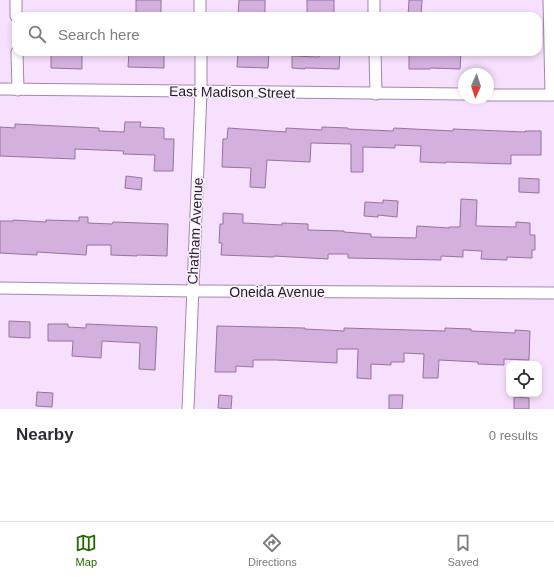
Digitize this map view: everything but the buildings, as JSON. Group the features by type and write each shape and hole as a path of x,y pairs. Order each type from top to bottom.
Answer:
{"street":[{"path":"16,0 16,12"},
{"path":"200,0 200,12"},
{"path":"374,0 374,12"},
{"path":"494,95 552,95 549,0"},
{"path":"17,56 18,90"},
{"name":"Chatham Avenue","path":"188,409 201,92 200,56"},
{"path":"375,56 376,94"},
{"name":"East Madison Street","path":"0,89 458,94"},
{"name":"Oneida Avenue","path":"0,288 192,291 554,293"}]}
